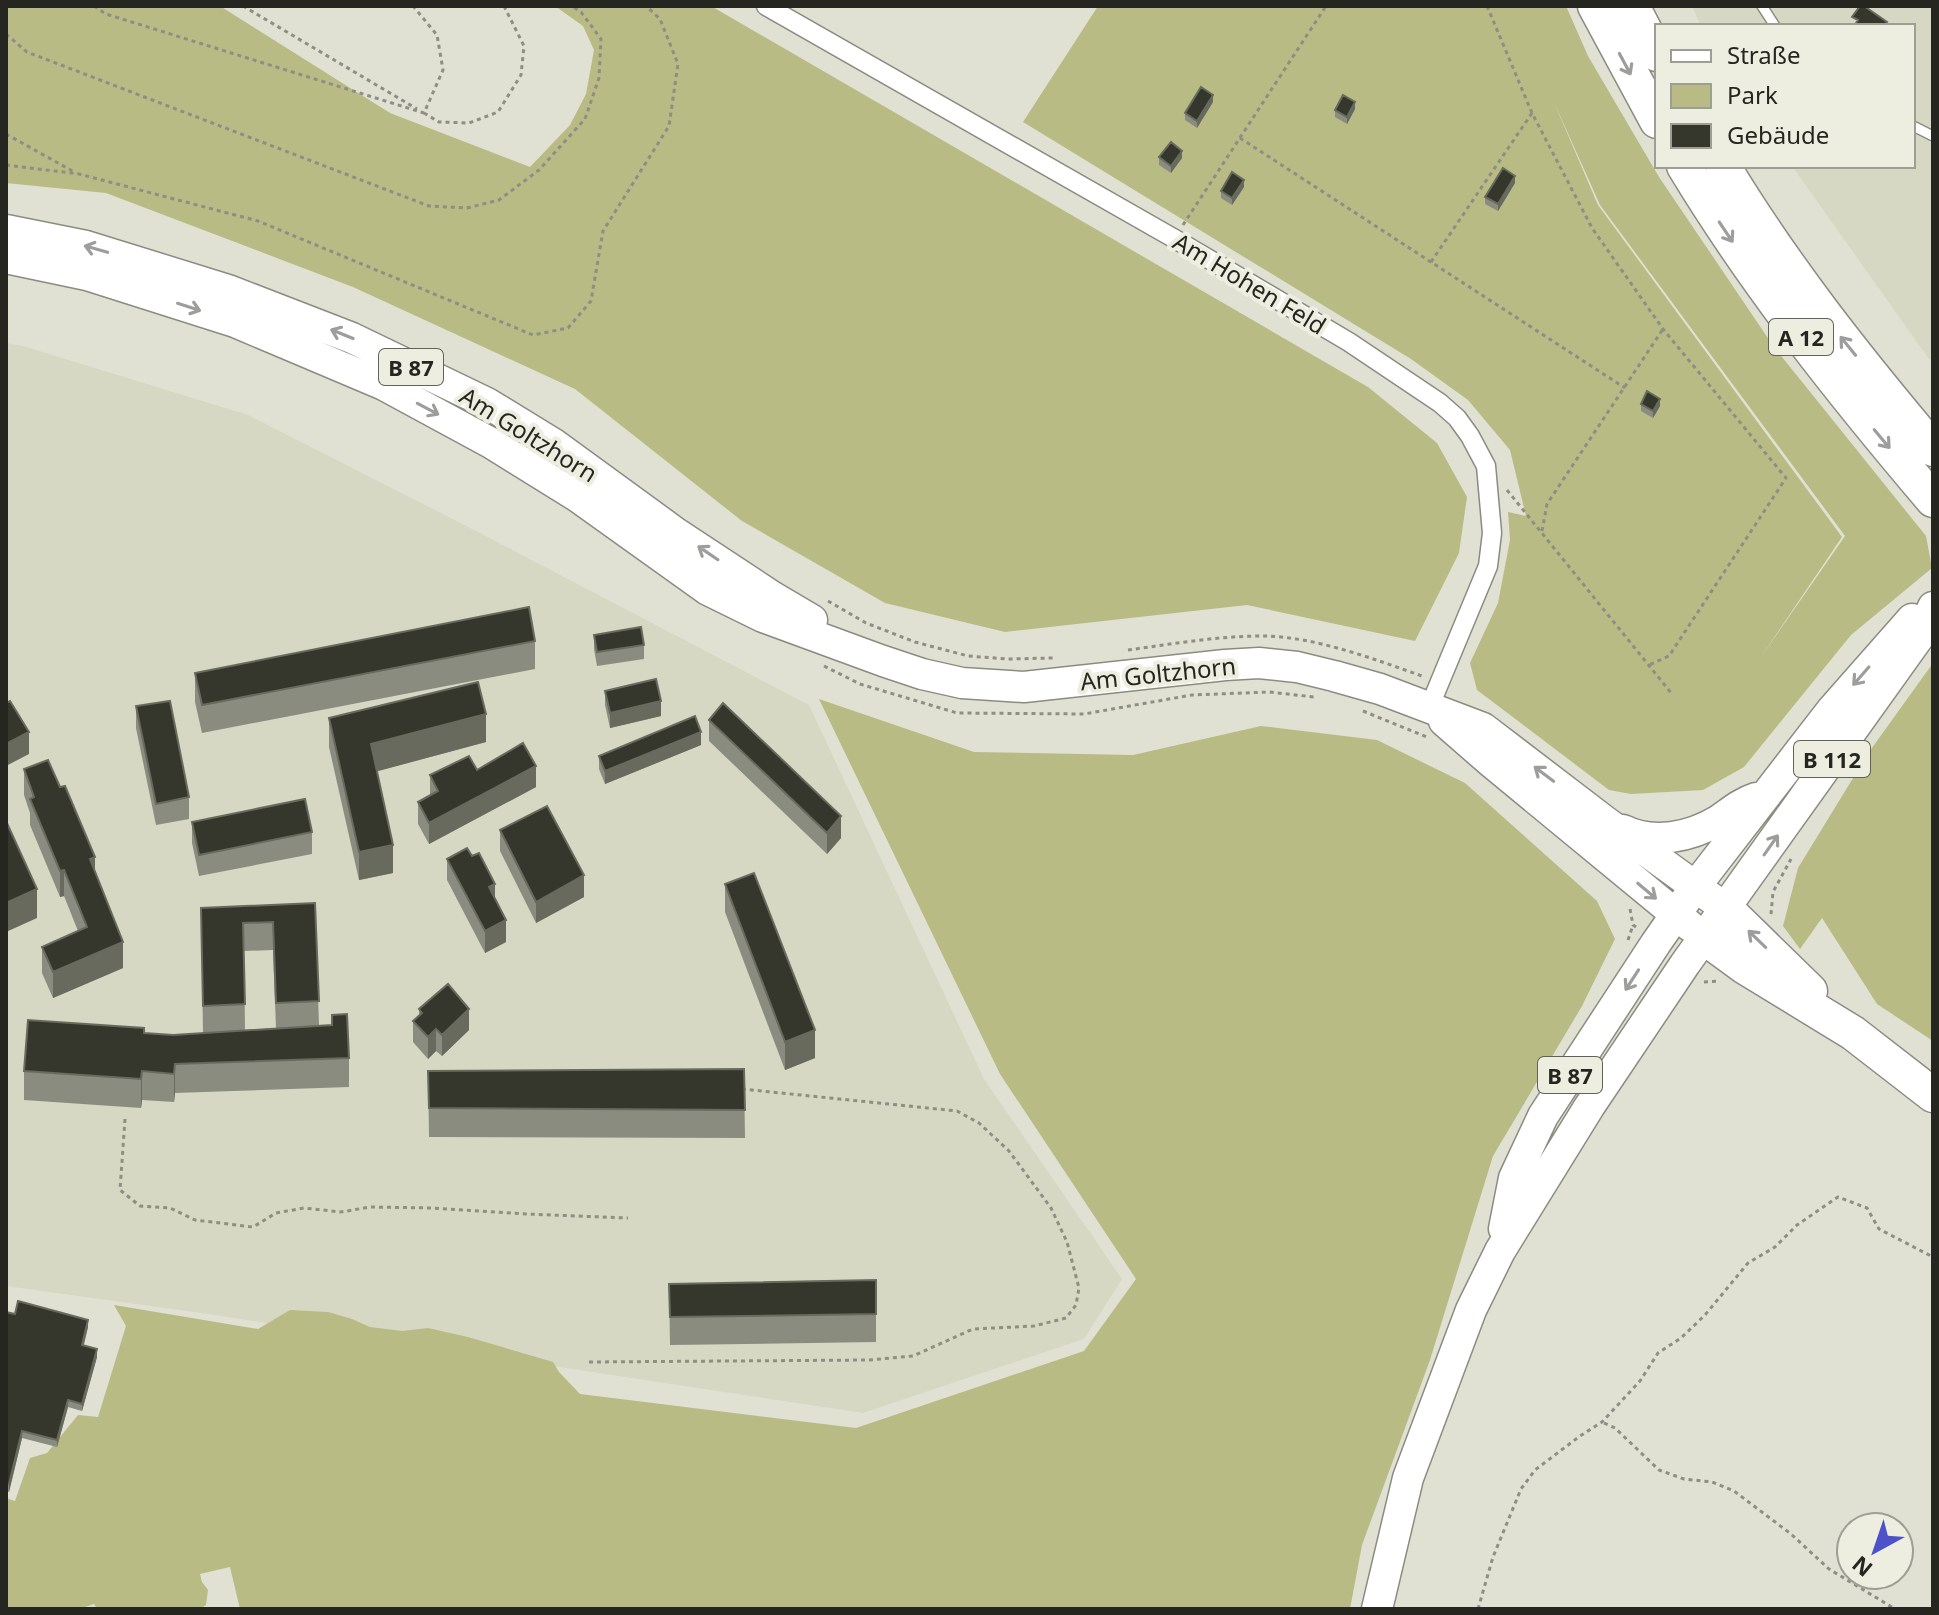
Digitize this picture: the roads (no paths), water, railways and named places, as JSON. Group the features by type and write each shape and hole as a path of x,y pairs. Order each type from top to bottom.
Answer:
{"highway":[{"path":"1595,6 1655,117"},
{"path":"1632,6 1655,50"},
{"name":"A 12","path":"1685,168 1762,285 1932,499"},
{"name":"A 12","path":"1724,168 1783,260 1933,449"},
{"path":"1725,908 1754,956"},
{"path":"1704,937 1754,956 1933,1095"}],"main road":[{"name":"Am Goltzhorn","path":"6,230 86,246 228,290 352,338 487,403 554,444 676,533 773,597 883,661"},
{"name":"Am Goltzhorn","path":"6,258 87,275 235,322 384,385 491,443 578,497 708,590 763,617 922,674 962,683 1024,687 1225,665 1271,664 1297,667 1380,689 1483,728 1725,908"},
{"name":"B 112","path":"1695,887 1831,711 1904,626 1933,598"},
{"name":"B 112","path":"1725,908 1921,634 1933,607"},
{"name":"Am Goltzhorn","path":"1432,709 1491,762 1704,937"},
{"path":"1606,822 1635,836 1657,839 1698,829 1717,821 1741,803 1766,795"},
{"name":"B 87","path":"1500,1251 1514,1178 1543,1116 1639,936 1675,914 1695,887"},
{"name":"B 87","path":"1377,1609 1408,1478 1471,1310 1500,1251 1589,1107 1725,908"}],"street":[{"name":"Am Hohen Feld","path":"766,6 1349,342 1440,403 1457,418 1486,466 1492,533 1488,566 1432,709"}],"lane":[{"path":"1762,6 1774,24"},
{"path":"1915,127 1933,136"}]}
